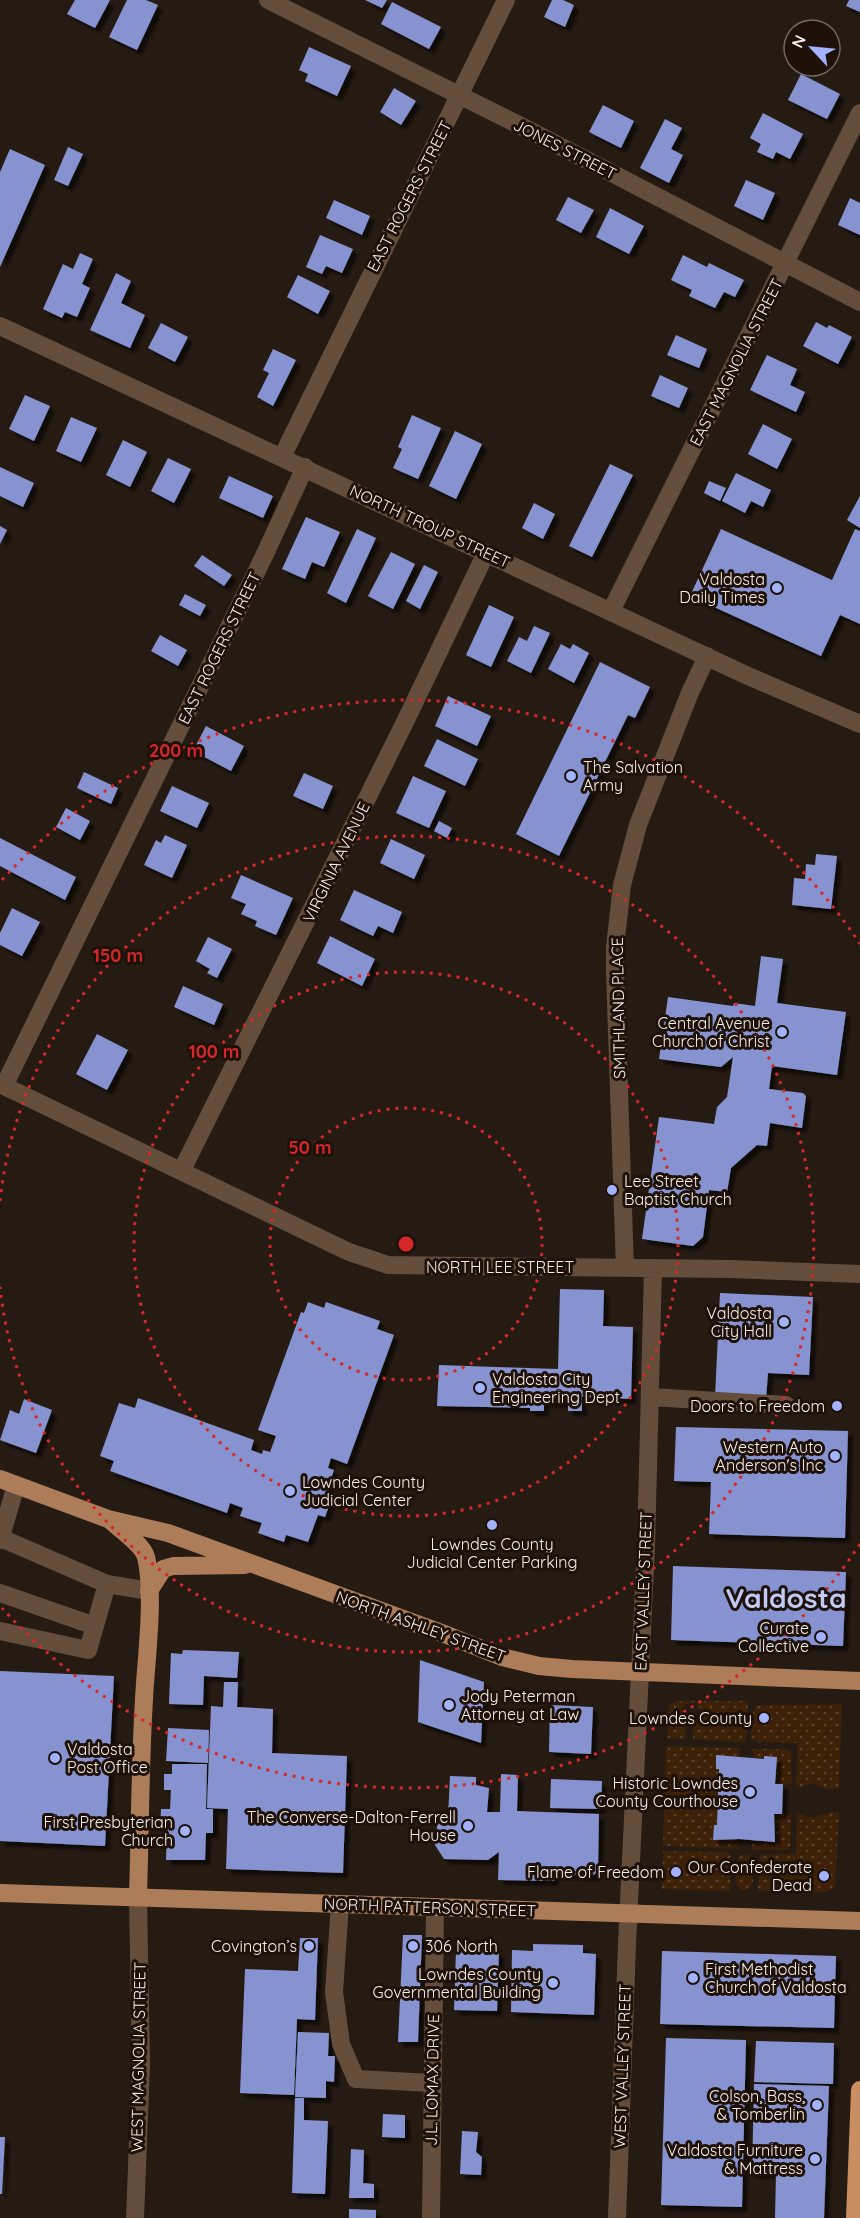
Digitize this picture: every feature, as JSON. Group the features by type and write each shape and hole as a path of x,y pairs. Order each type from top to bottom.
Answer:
{"highway":[{"path":"855,2218 860,2090"}],"main road":[{"name":"NORTH ASHLEY STREET","path":"8,1482 108,1519 168,1533 502,1657 550,1667 860,1681"},
{"path":"108,1519 127,1534 146,1554 149,1591 138,1897"},
{"path":"149,1591 163,1569 173,1566 253,1564"},
{"name":"NORTH PATTERSON STREET","path":"0,1893 860,1921"}],"street":[{"name":"JONES STREET","path":"268,0 860,302"},
{"name":"EAST ROGERS STREET","path":"282,457 506,0"},
{"name":"EAST MAGNOLIA STREET","path":"611,611 860,113"},
{"name":"NORTH TROUP STREET","path":"3,333 305,467 706,656 860,724"},
{"name":"EAST ROGERS STREET","path":"2,1085 265,554 305,467"},
{"name":"VIRGINIA AVENUE","path":"182,1170 405,722 486,553"},
{"name":"SMITHLAND PLACE","path":"625,1268 615,972 615,947 622,885 638,825 706,656"},
{"name":"NORTH LEE STREET","path":"2,1085 349,1252 388,1265 653,1268 860,1274"},
{"name":"EAST VALLEY STREET","path":"628,1913 640,1672 653,1268"},
{"path":"650,1397 786,1405"},
{"path":"8,1482 0,1539 107,1584 149,1591"},
{"path":"0,1631 88,1650 107,1584"},
{"path":"0,1593 95,1626"},
{"name":"WEST MAGNOLIA STREET","path":"135,2218 141,2065 138,1897"},
{"path":"340,1904 334,1992 341,2044 356,2079 432,2083"},
{"name":"J.L. LOMAX DRIVE","path":"431,2218 435,1907"},
{"name":"WEST VALLEY STREET","path":"617,2218 628,1913"}],"shaded area":[{"path":"677,1701 748,1701 744,1742 693,1739 694,1719 699,1715 700,1709 697,1703 686,1704 682,1709 686,1718 685,1739 667,1738 669,1705"},
{"path":"842,1704 839,1789 824,1789 815,1783 796,1788 798,1743 757,1742 751,1738 753,1712 757,1705"},
{"path":"666,1746 740,1748 739,1758 716,1756 716,1768 719,1769 717,1825 714,1826 713,1839 739,1839 738,1849 663,1846"},
{"path":"753,1749 791,1751 792,1784 775,1784 777,1757 753,1759"},
{"path":"797,1812 814,1817 839,1812 835,1886 827,1892 760,1891 758,1888 760,1855 796,1853"},
{"path":"774,1814 791,1814 790,1847 787,1850 752,1850 752,1839 775,1842"},
{"path":"663,1851 727,1852 731,1856 730,1891 662,1889"},
{"path":"742,1855 748,1855 753,1861 752,1885 745,1890 740,1890 736,1884 737,1859"}],"building":[{"path":"75,0 110,0 95,28 67,14"},
{"path":"127,0 146,0 158,5 137,50 109,37"},
{"path":"365,0 387,0 382,8"},
{"path":"552,0 563,0 574,5 565,27 544,17"},
{"path":"849,0 860,0 860,12 846,6"},
{"path":"392,2 441,27 429,49 381,24"},
{"path":"309,47 351,66 337,96 305,81 308,74 299,70"},
{"path":"799,78 809,78 840,94 827,119 788,100"},
{"path":"394,88 416,101 401,125 380,112"},
{"path":"603,105 634,121 621,148 589,132"},
{"path":"763,113 803,134 790,159 776,152 773,159 757,152 761,144 750,138"},
{"path":"665,119 682,128 671,149 683,155 669,183 640,168"},
{"path":"68,147 83,154 68,186 54,180"},
{"path":"10,149 45,165 0,267 0,172"},
{"path":"746,180 775,193 763,220 734,206"},
{"path":"568,197 594,210 581,233 556,220"},
{"path":"850,198 860,203 860,235 838,225"},
{"path":"334,200 370,216 362,235 326,218"},
{"path":"610,208 644,226 629,254 596,237"},
{"path":"320,235 353,249 342,273 326,266 322,274 306,267"},
{"path":"80,253 93,259 82,284 90,288 77,317 65,312 62,318 43,309 63,264 73,269"},
{"path":"683,255 707,267 709,263 744,280 735,297 724,292 715,308 689,296 692,290 671,280"},
{"path":"116,273 131,281 121,303 145,315 130,348 90,330"},
{"path":"298,275 330,291 318,314 287,297"},
{"path":"816,322 827,328 829,325 852,337 838,364 803,346"},
{"path":"161,323 188,337 175,362 148,348"},
{"path":"676,335 707,349 699,368 667,355"},
{"path":"273,349 296,360 273,406 257,397 269,373 263,370"},
{"path":"767,355 797,369 790,385 805,392 796,412 750,390"},
{"path":"660,375 688,388 679,408 651,396"},
{"path":"25,395 50,406 34,441 9,429"},
{"path":"412,415 441,428 418,479 393,468 402,449 398,447"},
{"path":"71,417 97,428 81,462 56,451"},
{"path":"763,424 792,439 777,469 748,454"},
{"path":"455,431 482,444 456,499 429,486"},
{"path":"123,440 147,452 130,487 106,475"},
{"path":"168,458 191,469 174,503 151,491"},
{"path":"610,464 633,475 592,557 569,546"},
{"path":"0,467 34,483 23,507 0,496"},
{"path":"736,473 771,490 763,507 751,501 745,513 722,501"},
{"path":"229,476 273,496 263,518 219,498"},
{"path":"709,481 726,488 720,501 704,493"},
{"path":"860,496 860,528 847,520"},
{"path":"534,503 555,514 543,539 522,528"},
{"path":"306,517 340,532 324,567 312,562 305,579 282,569"},
{"path":"0,526 7,530 0,544"},
{"path":"357,529 376,538 346,603 327,593"},
{"name":"Valdosta Daily Times","path":"721,529 832,580 855,529 860,531 860,624 840,615 821,656 690,596"},
{"path":"391,552 415,564 393,609 368,596"},
{"path":"202,555 232,575 224,586 194,566"},
{"path":"424,565 438,572 420,609 406,601"},
{"path":"185,594 206,605 200,616 179,605"},
{"path":"489,605 514,617 491,667 466,655"},
{"path":"534,626 550,633 531,673 507,661 519,637 527,641"},
{"path":"160,635 187,650 178,666 151,651"},
{"path":"561,644 570,649 573,644 589,653 574,683 548,669"},
{"name":"The Salvation Army","path":"600,662 650,687 635,718 628,715 559,856 516,834"},
{"path":"448,696 491,716 477,746 435,726"},
{"path":"206,726 244,746 231,771 193,751"},
{"path":"437,739 478,759 465,786 424,766"},
{"path":"84,772 118,788 111,804 77,788"},
{"path":"304,773 333,786 323,809 293,796"},
{"path":"413,776 446,791 429,828 396,813"},
{"path":"172,786 209,803 197,828 160,811"},
{"path":"66,808 90,821 80,840 56,827"},
{"path":"439,821 452,828 447,838 434,831"},
{"path":"165,835 187,845 172,878 144,865 156,840 161,843"},
{"path":"0,838 76,877 65,900 0,866"},
{"path":"391,839 425,855 414,879 380,863"},
{"path":"816,854 837,856 831,909 792,905 794,878 805,879 806,864 815,865"},
{"path":"241,875 293,898 276,935 255,926 257,921 241,914 246,904 231,898"},
{"path":"354,890 402,912 393,933 378,926 373,936 340,920"},
{"path":"12,908 40,922 22,956 0,945 0,933"},
{"path":"330,936 375,959 362,986 317,963"},
{"path":"208,937 232,949 217,978 207,973 210,969 196,961"},
{"path":"761,956 783,959 777,1003 846,1012 837,1075 772,1066 769,1089 803,1093 806,1096 802,1128 770,1123 767,1146 757,1145 731,1168 727,1192 709,1190 703,1237 693,1246 642,1239 659,1117 714,1124 717,1107 727,1097 733,1057 721,1067 659,1059 668,997 733,1006 734,1003 755,1006"},
{"path":"183,986 223,1004 214,1025 174,1007"},
{"path":"97,1034 128,1050 107,1090 76,1074"},
{"path":"560,1289 604,1290 603,1326 633,1327 631,1399 582,1397 582,1411 568,1411 568,1403 544,1402 544,1411 530,1411 530,1408 437,1406 439,1365 558,1369"},
{"path":"720,1293 813,1297 809,1375 768,1373 766,1399 715,1397"},
{"path":"308,1302 324,1308 326,1302 380,1321 377,1329 394,1335 347,1464 331,1458 328,1468 334,1470 325,1496 332,1498 325,1517 318,1515 308,1542 286,1535 284,1542 258,1533 262,1523 240,1516 243,1508 230,1503 227,1513 110,1471 114,1461 100,1456 119,1403 135,1408 138,1398 254,1440 251,1450 262,1454 263,1450 270,1452 276,1436 258,1430 301,1312 304,1313"},
{"path":"24,1399 52,1410 36,1453 0,1440 10,1410 19,1414"},
{"path":"676,1427 848,1431 845,1538 709,1534 711,1482 674,1481"},
{"path":"673,1566 846,1572 843,1646 671,1640"},
{"path":"183,1650 239,1652 237,1678 204,1676 203,1705 169,1704 171,1653 182,1654"},
{"path":"420,1660 484,1682 481,1743 418,1722"},
{"name":"Valdosta Post Office","path":"0,1671 114,1676 105,1846 0,1841"},
{"path":"224,1682 238,1682 237,1707 273,1709 272,1753 347,1756 343,1873 226,1869 228,1809 207,1808 211,1706 223,1707"},
{"path":"550,1705 593,1707 591,1754 549,1752"},
{"path":"168,1728 209,1730 208,1763 166,1761"},
{"name":"Historic Lowndes County Courthouse","path":"716,1755 764,1759 764,1756 777,1757 775,1784 783,1784 782,1814 774,1814 775,1842 739,1839 713,1840 714,1825 717,1825 719,1769 716,1769"},
{"path":"172,1764 207,1764 206,1809 213,1809 213,1833 206,1833 205,1860 166,1860 167,1830 160,1830 161,1809 170,1809 171,1790 164,1790 164,1774 172,1774"},
{"path":"501,1774 518,1775 517,1811 599,1814 596,1873 592,1876 554,1874 554,1881 498,1880 499,1852 488,1860 444,1859 435,1845 438,1818 448,1817 450,1776 476,1777 476,1785 489,1788 487,1812 500,1812"},
{"path":"551,1779 602,1781 601,1809 550,1808"},
{"path":"403,1935 422,1935 418,2042 398,2042"},
{"path":"300,1938 318,1938 315,2020 297,2019 294,2095 240,2093 245,1969 298,1971"},
{"name":"Lowndes County Governmental Building","path":"533,1944 583,1945 583,1953 596,1954 594,2015 511,2012 512,1950 533,1951"},
{"path":"456,1950 499,1951 497,2011 454,2010"},
{"path":"662,1951 836,1956 834,2028 660,2024"},
{"path":"298,2032 329,2033 328,2056 335,2056 334,2082 326,2081 326,2098 295,2097"},
{"path":"666,2038 746,2040 742,2207 661,2205"},
{"path":"756,2041 834,2043 833,2084 754,2082"},
{"path":"754,2084 829,2086 824,2218 775,2218 776,2174 752,2174"},
{"path":"295,2098 304,2098 304,2120 328,2121 325,2194 292,2193"},
{"path":"383,2114 405,2115 405,2138 382,2137"},
{"path":"462,2131 478,2132 476,2152 482,2157 481,2175 460,2174"},
{"path":"0,2137 5,2137 2,2194 0,2194"},
{"path":"351,2149 364,2150 363,2183 374,2184 374,2198 349,2198"},
{"path":"349,2209 376,2210 376,2218 349,2218"}],"place":[{"name":"Valdosta Daily Times","path":"777,588"},
{"name":"The Salvation Army","path":"571,776"},
{"name":"Central Avenue Church of Christ","path":"782,1032"},
{"name":"Lee Street Baptist Church","path":"612,1190"},
{"name":"Valdosta City Hall","path":"784,1322"},
{"name":"Valdosta City Engineering Dept","path":"480,1388"},
{"name":"Doors to Freedom","path":"837,1406"},
{"name":"Western Auto Anderson's Inc","path":"835,1456"},
{"name":"Lowndes County Judicial Center","path":"290,1491"},
{"name":"Lowndes County Judicial Center Parking","path":"492,1525"},
{"name":"Curate Collective","path":"821,1637"},
{"name":"Jody Peterman Attorney at Law","path":"449,1705"},
{"name":"Lowndes County","path":"764,1718"},
{"name":"Valdosta Post Office","path":"55,1758"},
{"name":"Historic Lowndes County Courthouse","path":"750,1792"},
{"name":"The Converse-Dalton-Ferrell House","path":"468,1826"},
{"name":"First Presbyterian Church","path":"185,1831"},
{"name":"Flame of Freedom","path":"676,1872"},
{"name":"Our Confederate Dead","path":"824,1876"},
{"name":"Covington’s","path":"309,1946"},
{"name":"306 North","path":"413,1946"},
{"name":"First Methodist Church of Valdosta","path":"693,1978"},
{"name":"Lowndes County Governmental Building","path":"553,1983"},
{"name":"Colson, Bass, & Tomberlin","path":"817,2105"},
{"name":"Valdosta Furniture & Mattress","path":"815,2159"}],"district":[{"name":"Valdosta","path":"786,1597"}]}
